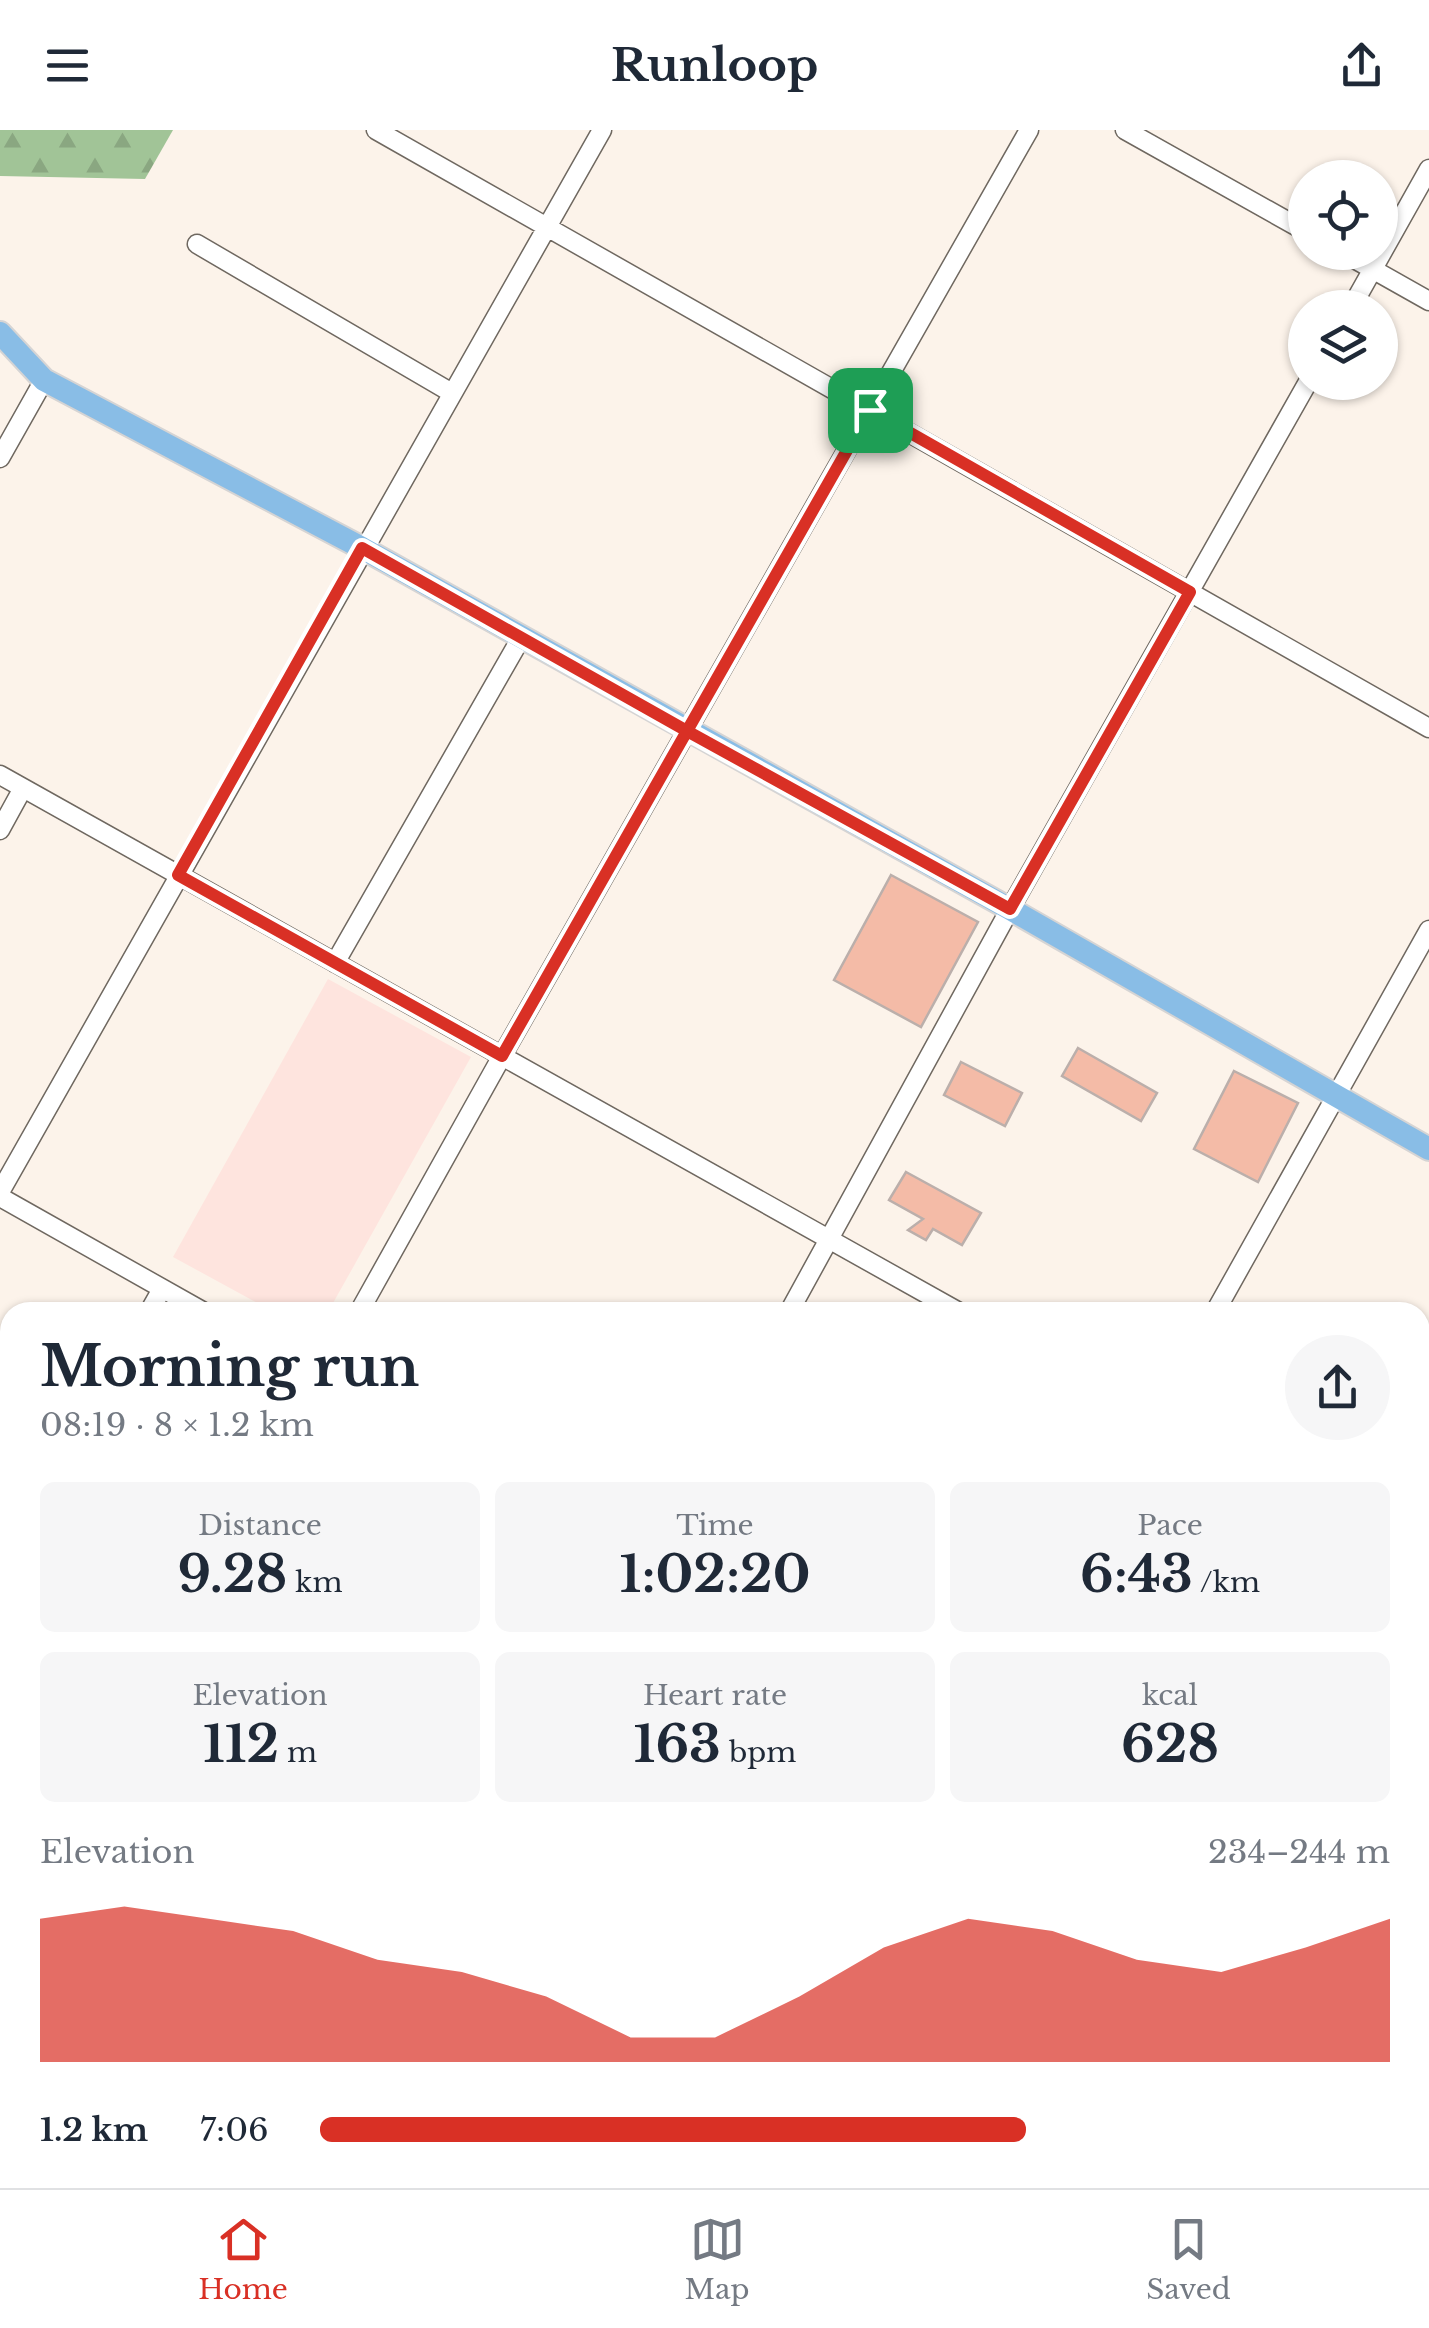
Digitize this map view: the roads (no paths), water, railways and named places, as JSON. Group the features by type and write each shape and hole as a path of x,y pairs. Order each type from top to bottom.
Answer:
{"main road":[{"path":"0,333 44,380 362,548 1010,909 1429,1149"}],"street":[{"path":"376,130 1429,728"},
{"path":"186,1302 0,1194 362,548 602,130"},
{"path":"365,1302 1029,130"},
{"path":"1125,130 1288,221"},
{"path":"1398,224 1429,169"},
{"path":"197,244 452,392"},
{"path":"1361,290 1372,270 1429,301"},
{"path":"0,458 44,380"},
{"path":"796,1302 1010,909 1298,400"},
{"path":"335,963 521,638"},
{"path":"0,776 941,1302"},
{"path":"0,830 24,788"},
{"path":"1221,1302 1429,930"},
{"path":"155,1302 162,1289"}]}
